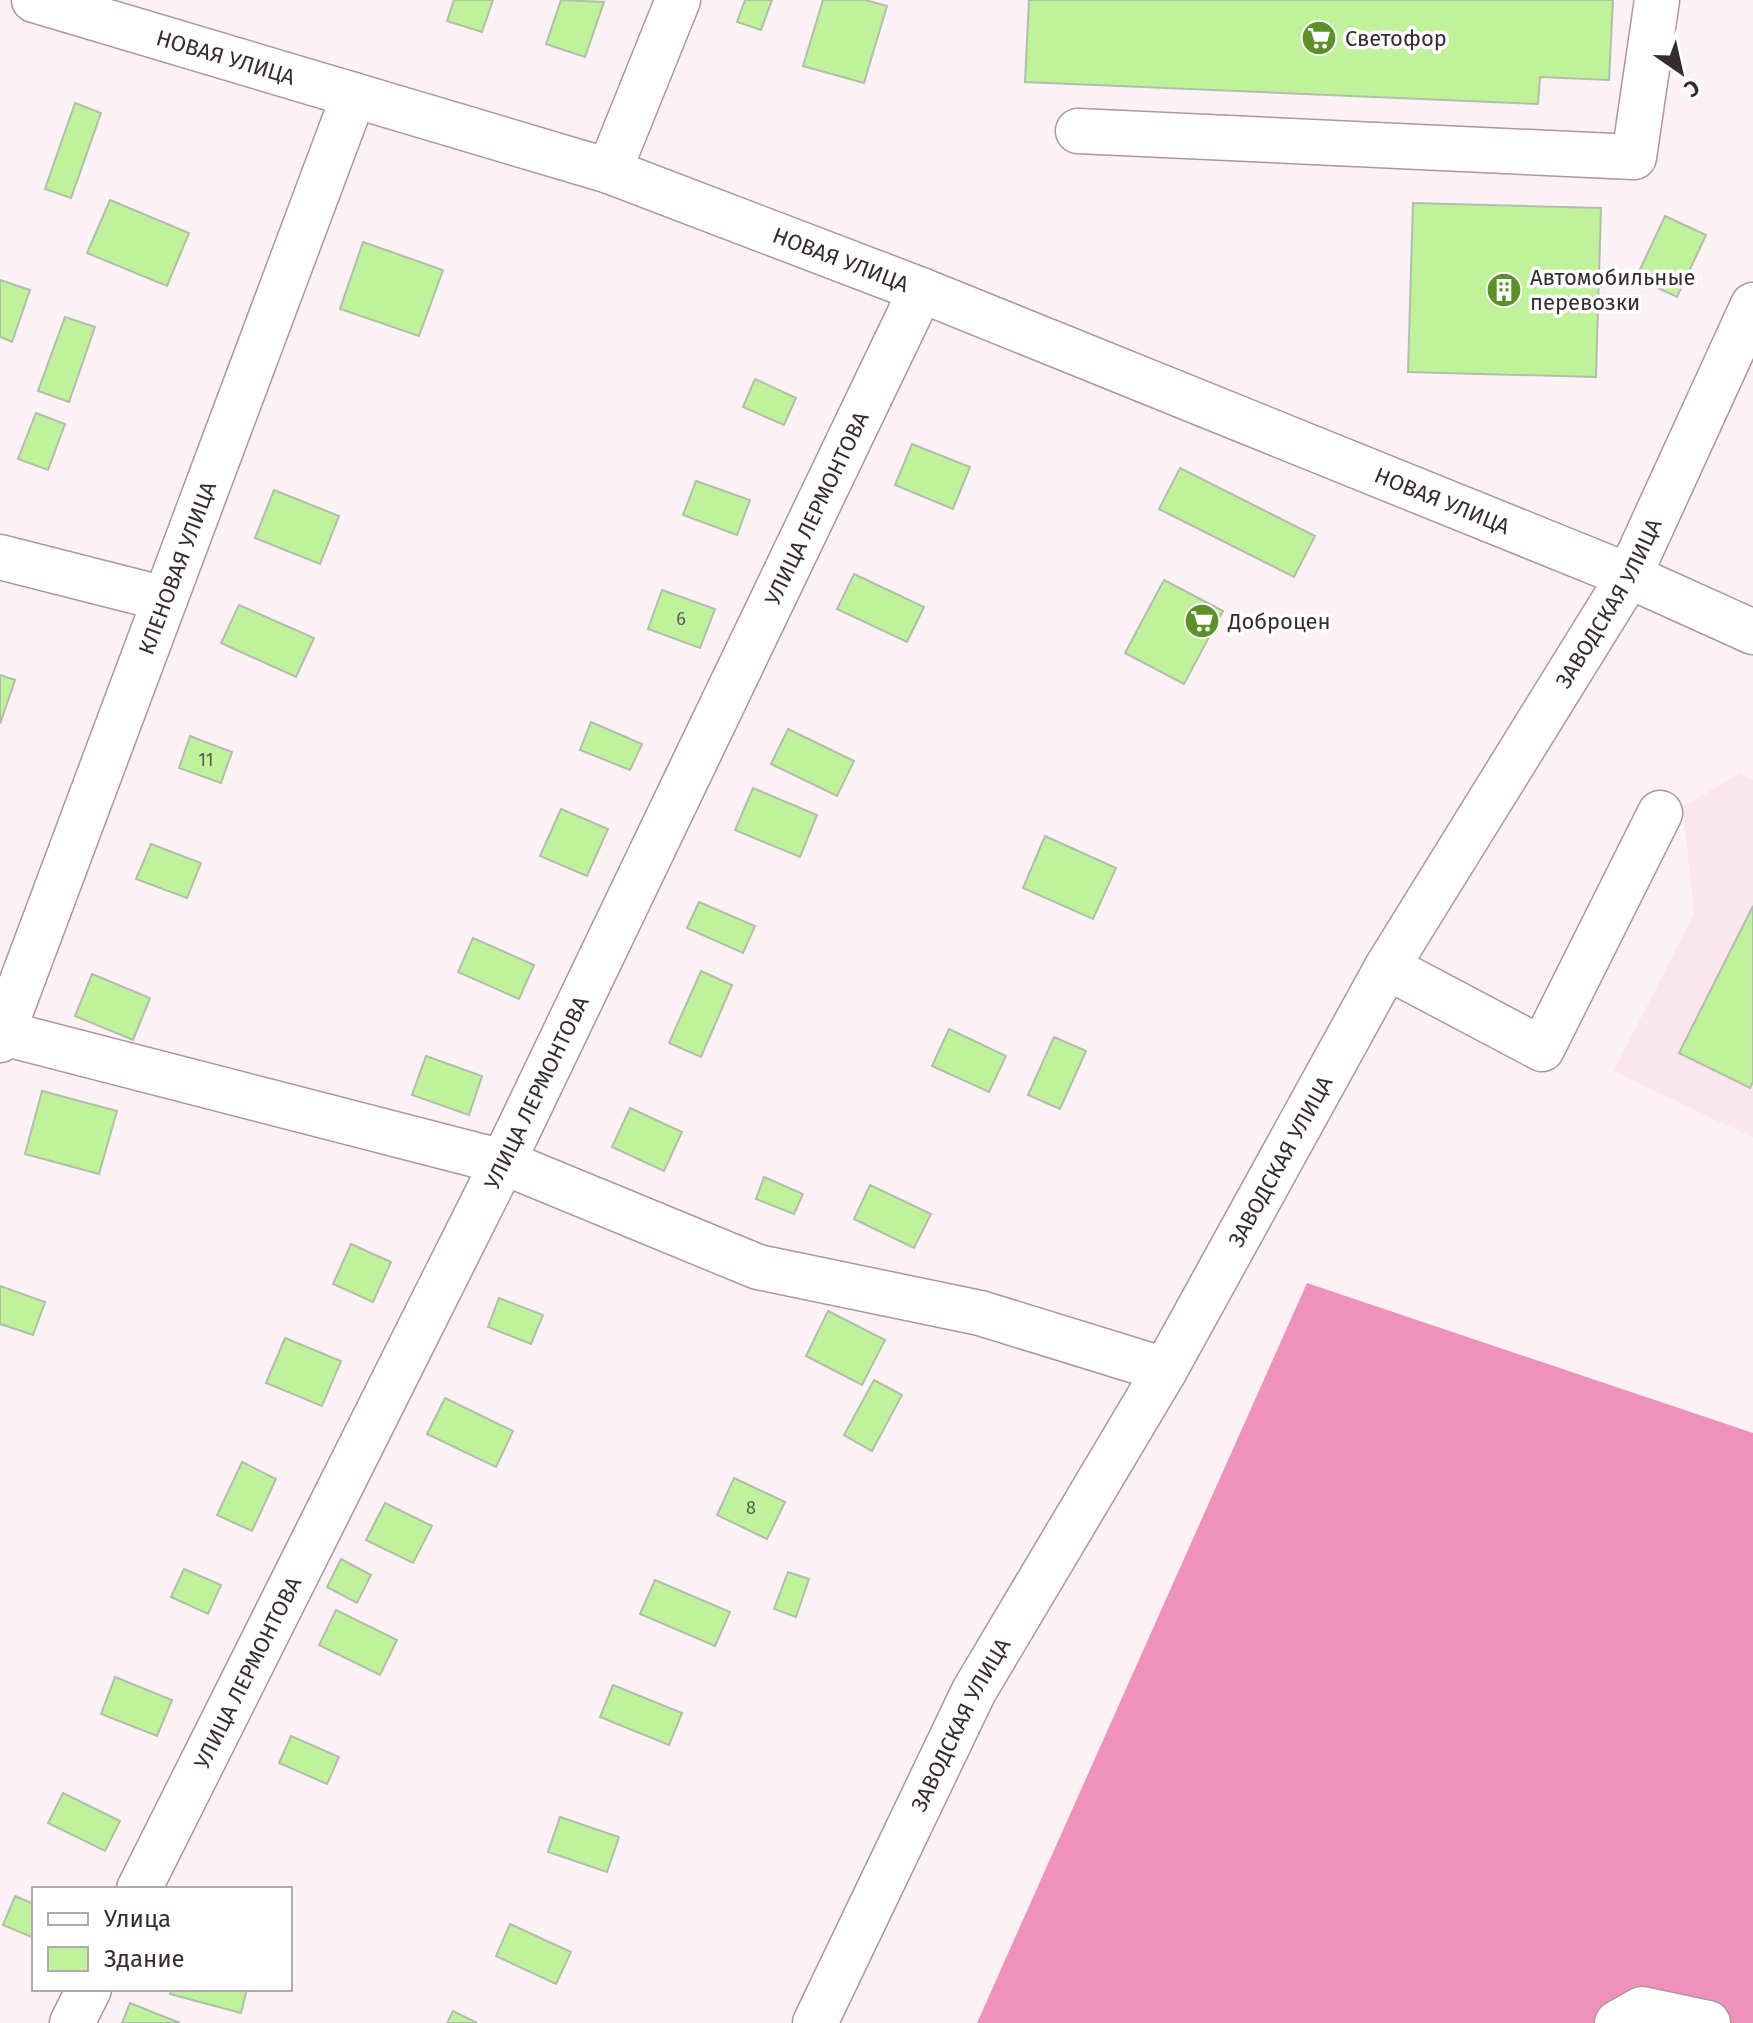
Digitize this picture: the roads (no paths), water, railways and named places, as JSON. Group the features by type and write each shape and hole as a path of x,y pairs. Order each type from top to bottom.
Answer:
{"street":[{"name":"НОВАЯ УЛИЦА","path":"34,0 609,171 921,290 1629,576 1753,632"},
{"path":"609,171 678,0"},
{"path":"1078,131 1634,157 1657,0"},
{"name":"КЛЕНОВАЯ УЛИЦА","path":"2,1037 12,972 165,599 354,95"},
{"name":"УЛИЦА ЛЕРМОНТОВА","path":"140,1887 503,1162 921,290"},
{"name":"ЗАВОДСКАЯ УЛИЦА","path":"815,2023 974,1691 1165,1370 1387,967 1629,576 1753,305"},
{"path":"0,557 165,599"},
{"path":"1387,967 1542,1049 1660,813"},
{"path":"2,1037 503,1162 758,1267 980,1313 1165,1370"},
{"path":"72,2023 88,1991"},
{"path":"1617,2023 1642,2009 1708,2023"}],"place":[{"name":"Светофор","path":"1319,38"},
{"name":"Автомобильные перевозки","path":"1504,290"},
{"name":"Доброцен","path":"1202,621"}]}
